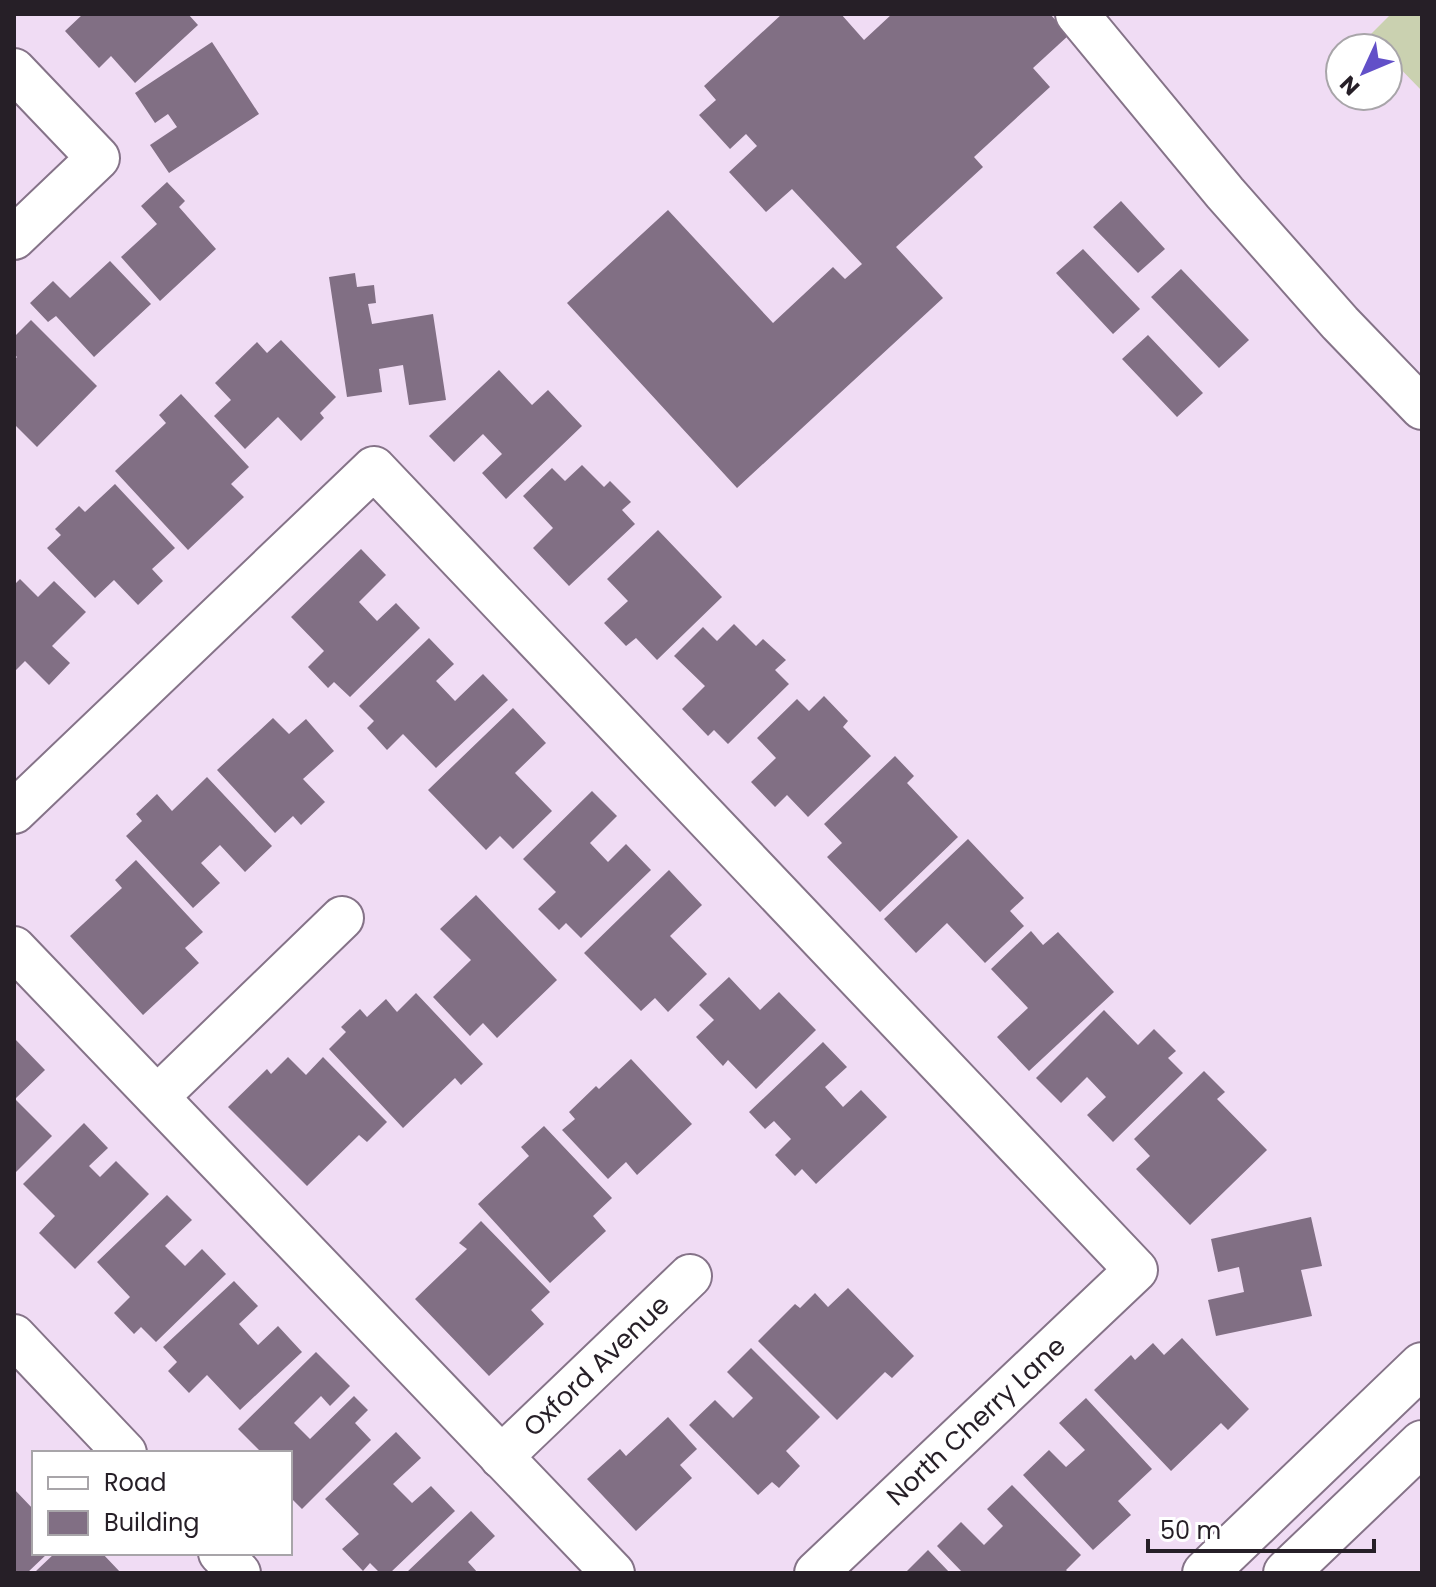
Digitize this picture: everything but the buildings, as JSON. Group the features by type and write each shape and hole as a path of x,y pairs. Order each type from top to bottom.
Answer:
{"main road":[{"path":"1205,1573 1422,1365"},
{"path":"1286,1573 1422,1443"}],"street":[{"path":"1077,14 1235,205 1340,323 1422,408"},
{"path":"14,70 98,158 14,238"},
{"name":"North Cherry Lane","path":"14,812 374,468 1136,1270 816,1573"},
{"path":"157,1097 342,918"},
{"path":"14,948 613,1573"},
{"name":"Oxford Avenue","path":"501,1457 690,1276"},
{"path":"14,1336 123,1451"},
{"path":"222,1555 239,1573"}],"green space":[{"path":"1391,14 1422,14 1422,91 1404,72 1404,32 1373,32"}]}
